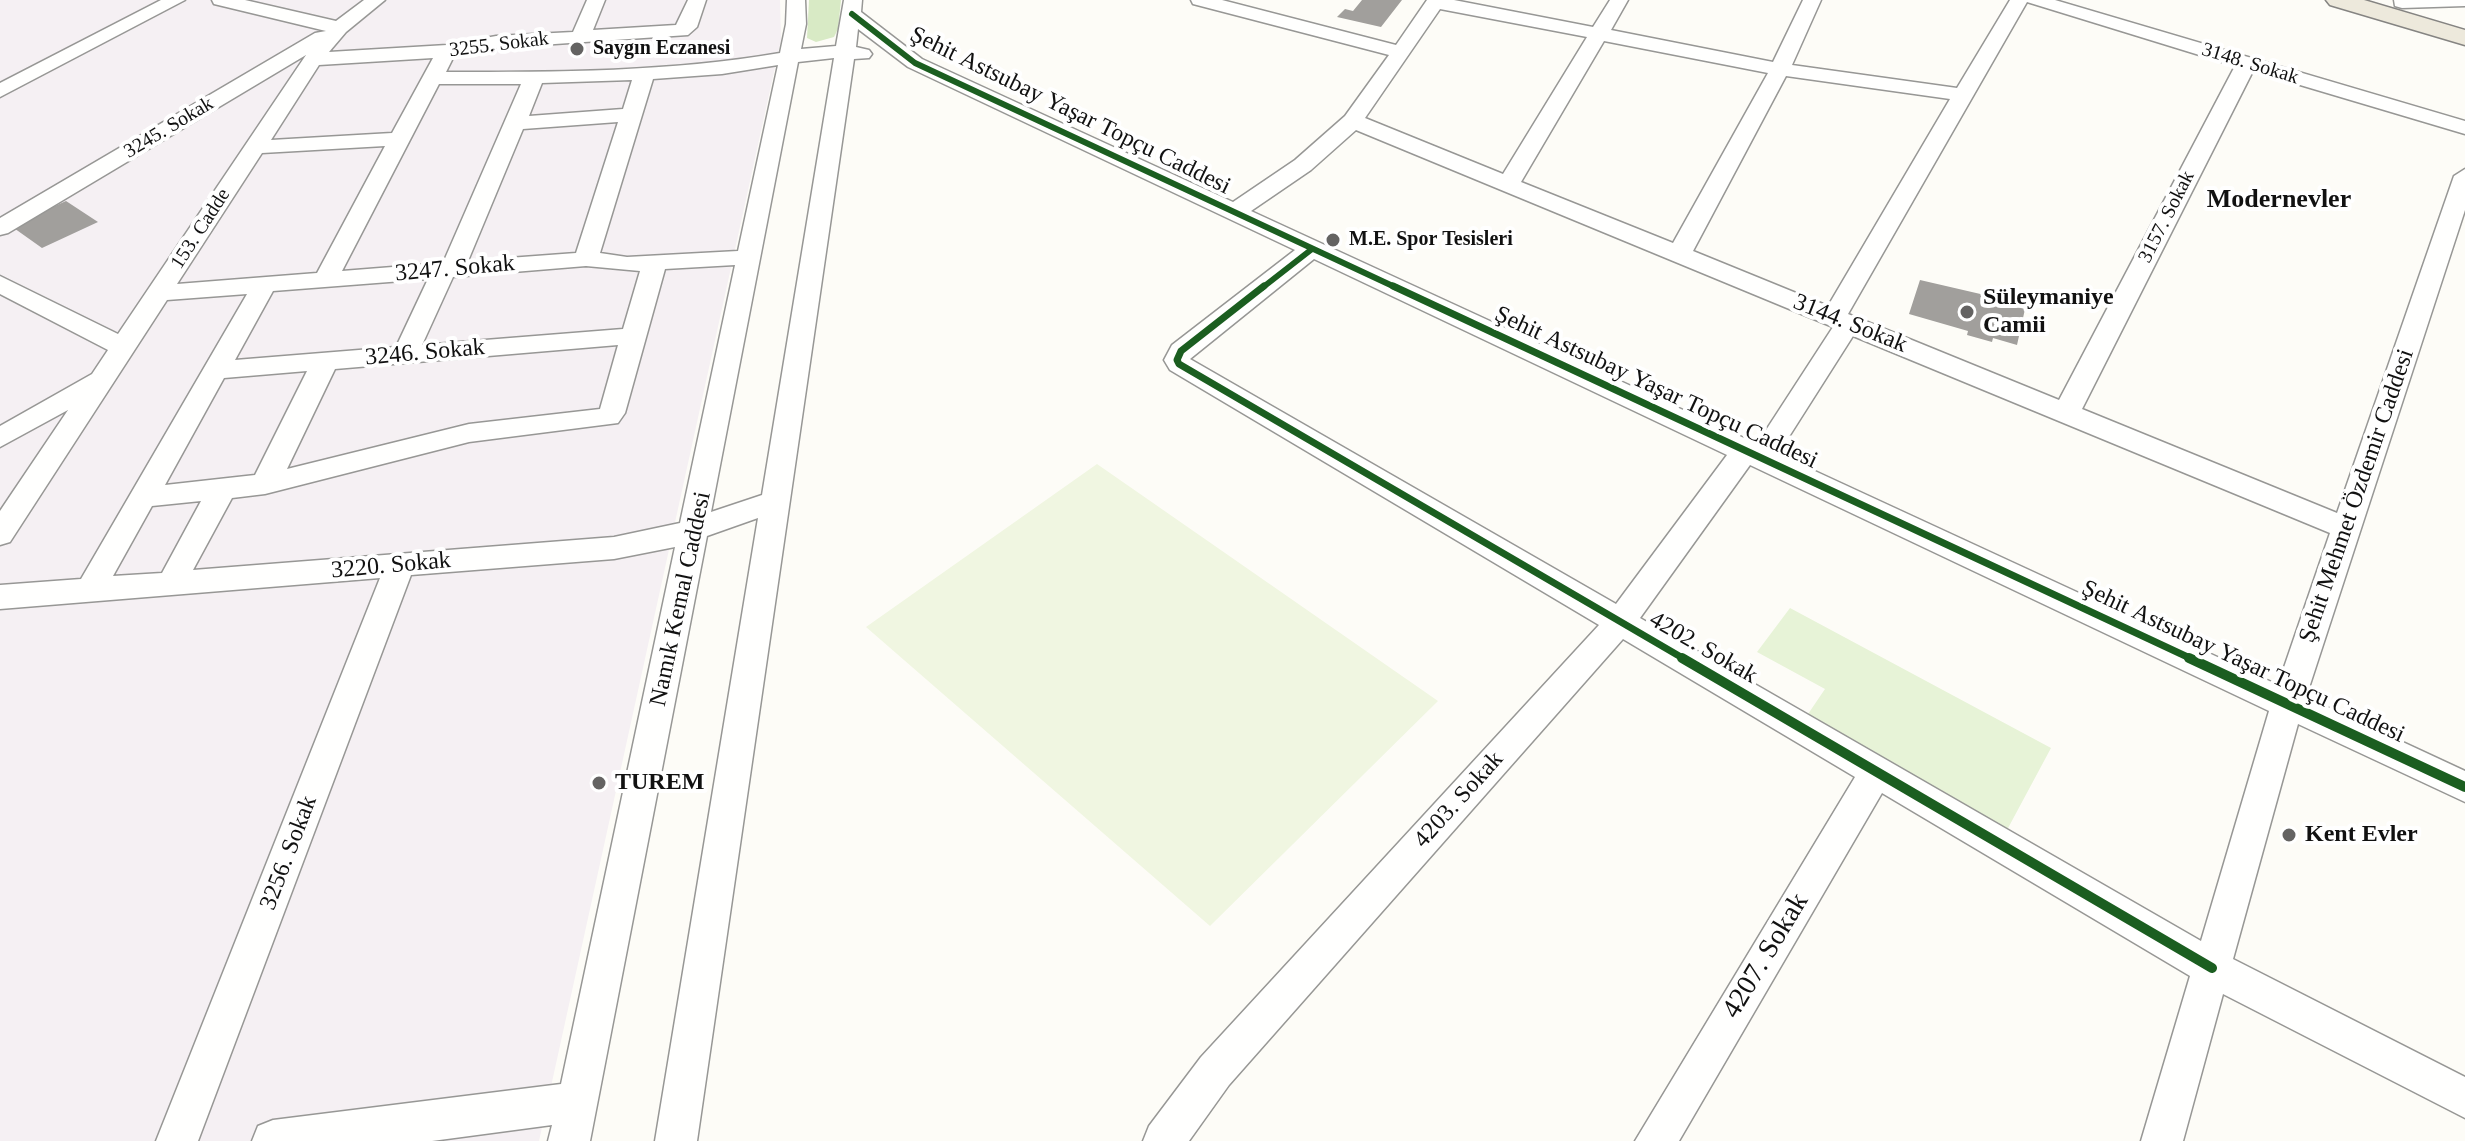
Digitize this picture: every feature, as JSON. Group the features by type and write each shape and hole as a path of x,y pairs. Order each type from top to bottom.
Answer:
{"main road":[{"path":"2338,0 2465,38"},
{"path":"2399,1 2465,20"}],"street":[{"path":"0,91 176,0"},
{"path":"221,0 339,28 391,0"},
{"path":"339,28 376,0"},
{"path":"580,37 596,0"},
{"name":"3255. Sokak","path":"313,59 447,51 496,42 685,29 697,0"},
{"path":"790,56 796,0"},
{"path":"1200,0 1401,52"},
{"path":"1508,185 1619,0"},
{"path":"1679,255 1780,69 1812,0"},
{"name":"4203. Sokak","path":"1164,1141 1215,1071 1620,622 1753,455 1840,321 2019,0"},
{"name":"3148. Sokak","path":"2035,0 2465,128"},
{"path":"2399,1 2465,0"},
{"path":"1234,212 1303,165 1353,121 1436,1 1780,69 1964,95"},
{"name":"Şehit Astsubay Yaşar Topçu Caddesi","path":"845,51 853,7"},
{"name":"Şehit Astsubay Yaşar Topçu Caddesi","path":"853,7 887,44 915,63 2465,787"},
{"name":"153. Cadde","path":"0,534 313,59 339,28"},
{"name":"3245. Sokak","path":"0,228 339,28"},
{"path":"325,280 447,51"},
{"path":"676,1141 845,51"},
{"name":"Şehit Astsubay Yaşar Topçu Caddesi","path":"433,78 534,78 723,68 790,56 845,51 915,63"},
{"name":"Namık Kemal Caddesi","path":"573,1122 790,56"},
{"name":"3157. Sokak","path":"2066,413 2247,63"},
{"path":"586,259 645,72"},
{"path":"405,355 448,270 534,78"},
{"path":"514,123 632,115"},
{"name":"3144. Sokak","path":"1353,121 2346,528"},
{"path":"255,147 400,139"},
{"name":"Şehit Mehmet Özdemir Caddesi","path":"2162,1141 2287,705 2463,188"},
{"name":"4202. Sokak","path":"1312,249 1181,351 1177,360 1184,368 2212,968 2465,1098"},
{"name":"3247. Sokak","path":"159,293 586,259 617,264 751,257"},
{"path":"144,497 265,484 469,433 608,417 655,262"},
{"path":"0,284 123,347"},
{"path":"90,590 265,284"},
{"name":"3246. Sokak","path":"216,370 634,336"},
{"path":"265,484 325,362"},
{"path":"0,438 103,378"},
{"path":"171,584 222,489"},
{"name":"3220. Sokak","path":"0,597 614,548 695,530 775,501"},
{"name":"3256. Sokak","path":"177,1141 400,565"},
{"name":"4207. Sokak","path":"1656,1141 1876,772"},
{"path":"273,1141 573,1122"}],"shaded area":[{"path":"0,0 780,0 781,40 539,1141 0,1141"}],"green space":[{"path":"809,0 841,0 838,29 834,37 816,42 807,38"},
{"path":"1097,464 1438,701 1210,926 866,627"},
{"path":"1790,608 2051,748 2007,830 1806,717 1825,689 1757,652"}],"building":[{"path":"1362,0 1402,0 1381,27 1337,17 1345,9 1353,11"},
{"path":"66,201 98,222 42,248 11,226"},
{"name":"Süleymaniye Camii","path":"1920,280 2002,299 2001,303 2025,309 2017,345 1967,335 1968,331 1909,314"}],"cycle path":[{"path":"852,14 915,63 2465,787"},
{"path":"1312,249 1181,351 1177,360 1179,364 2212,968"}],"place":[{"name":"Saygın Eczanesi","path":"577,49"},
{"name":"M.E. Spor Tesisleri","path":"1333,240"},
{"name":"Süleymaniye Camii","path":"1967,312"},
{"name":"TUREM","path":"599,783"},
{"name":"Kent Evler","path":"2289,835"}],"district":[{"name":"Modernevler","path":"2279,200"}]}
